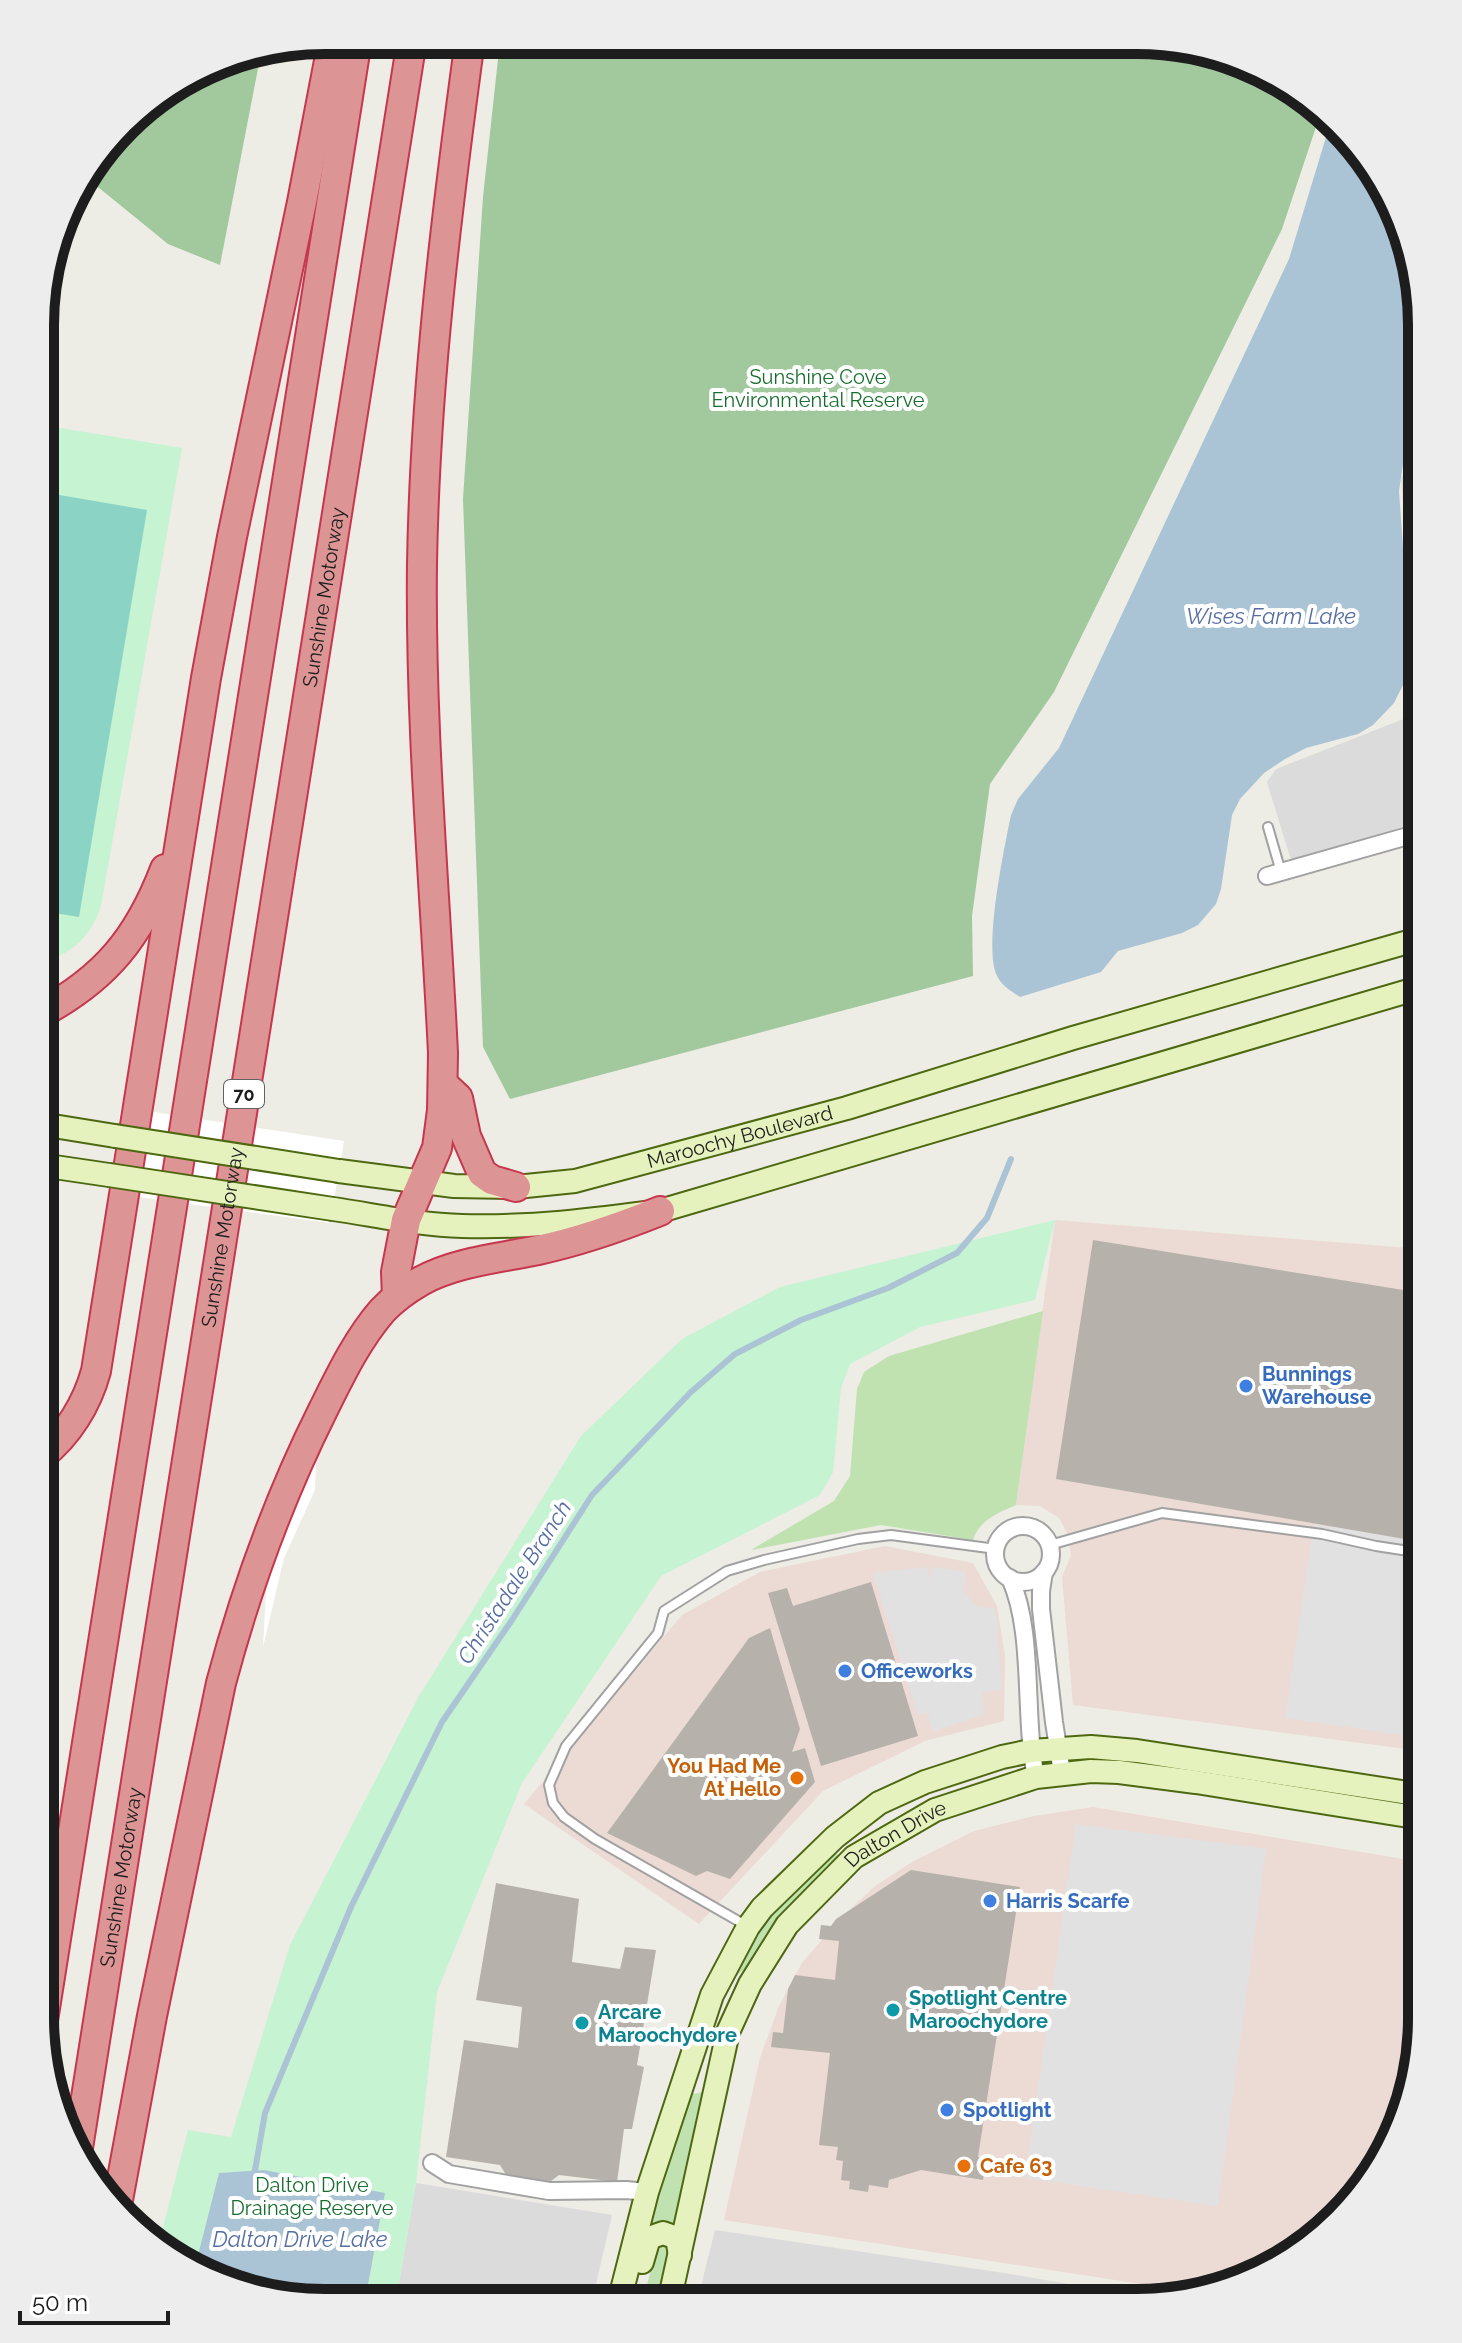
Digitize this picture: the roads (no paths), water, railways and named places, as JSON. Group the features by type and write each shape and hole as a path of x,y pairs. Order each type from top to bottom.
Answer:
{"highway":[{"path":"54,1444 85,1403 96,1371 206,678 330,54"},
{"path":"54,1951 355,54"},
{"name":"Sunshine Motorway","path":"80,2133 410,54"},
{"path":"397,1297 396,1272 406,1220 437,1148 443,1084 424,708 424,505 435,313 468,54"},
{"path":"54,1005 101,972 131,937 155,895 185,819"},
{"path":"443,1084 458,1098 466,1136 482,1173 492,1180 516,1187"},
{"path":"119,2194 212,1720 235,1630 270,1529 340,1375 383,1310 422,1280 442,1272 602,1232 660,1211"}],"main road":[{"name":"Maroochy Boulevard","path":"54,1126 423,1183 516,1187 575,1181 834,1111 1073,1038 1408,942"},
{"path":"54,1167 459,1226 604,1219 660,1211 1408,991"},
{"name":"Dalton Drive","path":"622,2289 647,2192 712,1995 748,1927 762,1908 835,1837 879,1803 925,1782 1002,1757 1031,1751 1091,1747 1137,1751 1407,1793"},
{"name":"Dalton Drive","path":"672,2289 728,2032 750,1984 787,1925 854,1857 935,1810 1036,1777 1062,1773 1119,1772 1407,1816"},
{"path":"694,2046 692,2064 695,2072 700,2072 709,2060 717,2025 733,1989 750,1984"},
{"path":"635,2289 649,2238 663,2233 677,2238 680,2255"}],"street":[{"path":"1274,874 1408,836"},
{"path":"1036,1777 1017,1594 1010,1578 999,1567 988,1547 1004,1533 1019,1526 1036,1529 1050,1545 1051,1559 1044,1572 1041,1609 1062,1773"},
{"path":"1010,1578 1023,1582 1044,1572"},
{"path":"432,2163 449,2174 549,2191 647,2192"}],"lane":[{"path":"1268,827 1274,874"},
{"path":"1050,1545 1162,1513 1322,1534 1407,1551"},
{"path":"748,1927 595,1839 564,1817 553,1803 549,1785 566,1746 658,1633 664,1611 727,1571 801,1551 891,1535 988,1547"}],"water":[{"name":"Wises Farm Lake","path":"1328,132 1372,189 1394,238 1403,272 1408,325 1408,453 1399,491 1408,615 1407,677 1394,703 1373,725 1358,734 1306,748 1285,759 1264,773 1240,799 1232,815 1216,904 1198,925 1182,933 1118,951 1101,972 1020,997 997,976 992,944 996,898 1011,815 1018,799 1059,748 1289,259"},
{"name":"Dalton Drive Lake","path":"264,2170 385,2193 367,2289 289,2287 255,2280 198,2257 219,2173"}],"waterway":[{"name":"Christadale Branch","path":"254,2176 265,2113 351,1907 442,1722 592,1495 691,1392 735,1354 801,1320 888,1288 957,1253 987,1218 1011,1159"}],"place":[{"name":"Bunnings Warehouse","path":"1246,1386"},
{"name":"Officeworks","path":"845,1671"},
{"name":"You Had Me At Hello","path":"797,1778"},
{"name":"Harris Scarfe","path":"990,1901"},
{"name":"Spotlight Centre Maroochydore","path":"893,2010"},
{"name":"Arcare Maroochydore","path":"582,2023"},
{"name":"Spotlight","path":"947,2110"},
{"name":"Cafe 63","path":"964,2166"}],"park label":[{"name":"Sunshine Cove Environmental Reserve","path":"818,388"},
{"name":"Dalton Drive Drainage Reserve","path":"312,2196"}]}
